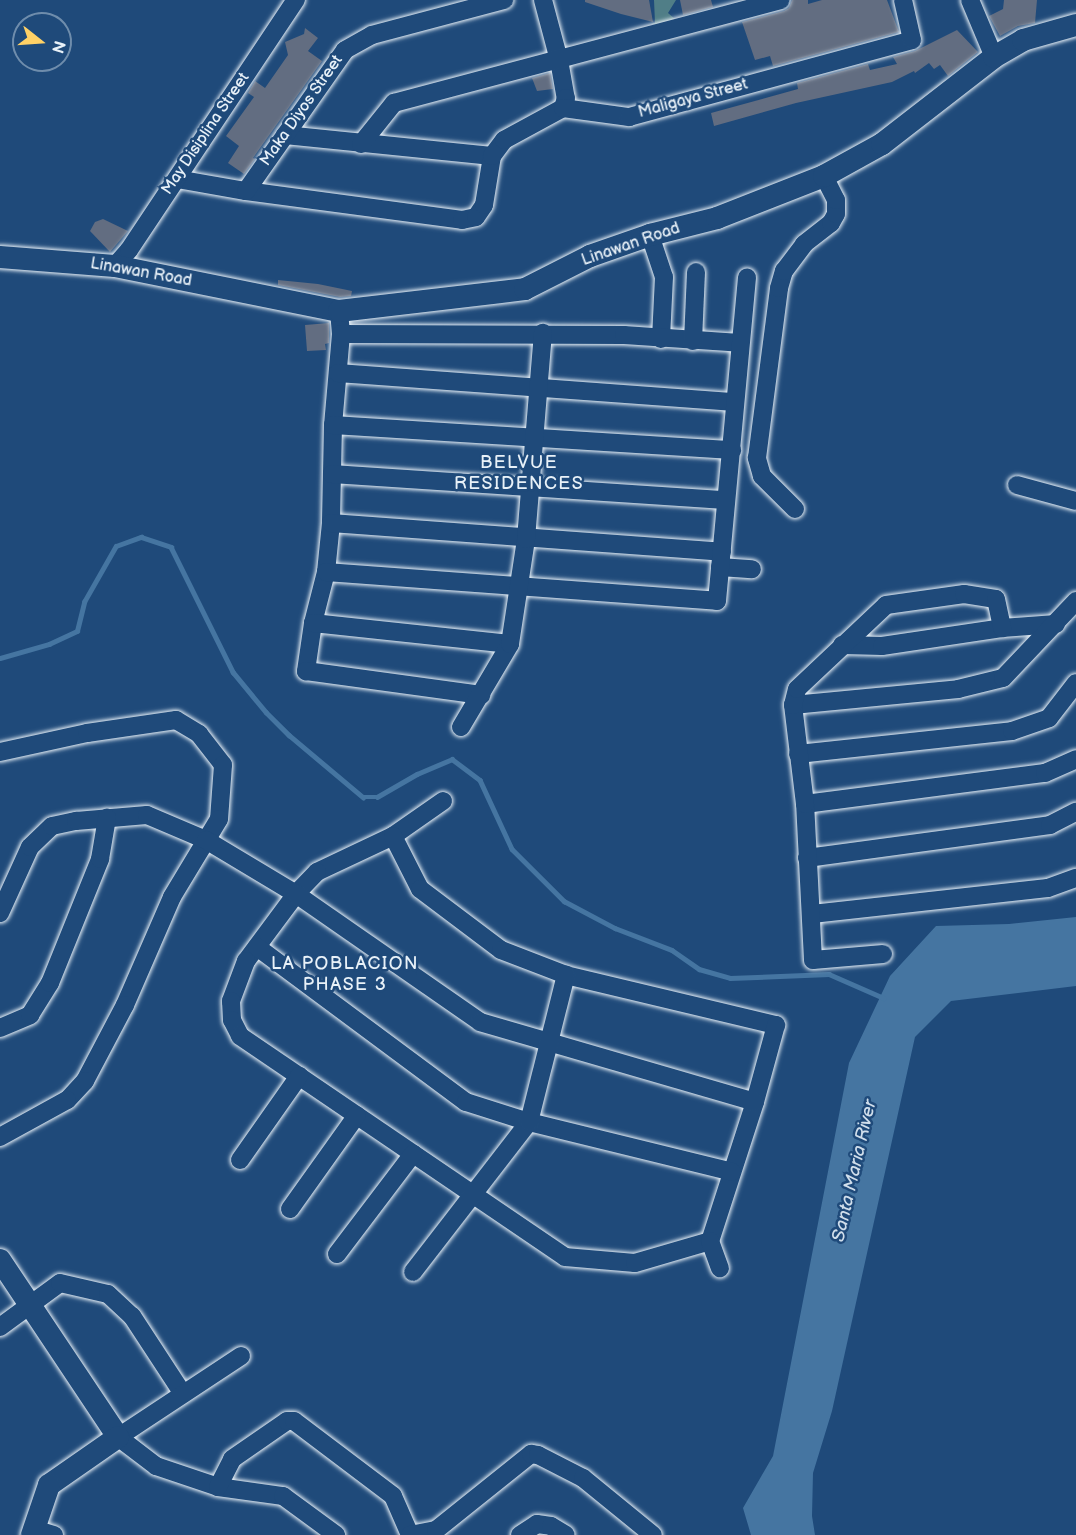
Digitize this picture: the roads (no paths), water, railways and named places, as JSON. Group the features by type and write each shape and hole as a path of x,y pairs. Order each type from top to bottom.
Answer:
{"street":[{"name":"May Disiplina Street","path":"114,266 129,250 296,0"},
{"name":"Maka Diyos Street","path":"246,191 345,50 372,35 504,0"},
{"path":"177,179 246,191 462,220 476,217 484,205 492,156 504,140 563,108 566,98 559,60 543,0"},
{"path":"361,144 394,103 781,0"},
{"name":"Maligaya Street","path":"563,108 629,117 912,40 903,0"},
{"path":"970,0 994,57"},
{"name":"Linawan Road","path":"0,257 114,266 340,322 525,289 590,256 650,235 717,218 824,176 882,144 994,57 1023,40 1076,25"},
{"path":"285,135 492,156"},
{"path":"795,509 762,476 757,458 779,288 784,271 804,244 831,223 836,214 836,200 824,176"},
{"path":"650,235 664,277 662,339"},
{"path":"693,341 696,272"},
{"path":"326,572 717,601 747,277"},
{"path":"481,695 306,671 313,622 326,572 331,522 333,425 340,322 740,343"},
{"path":"461,727 510,644 526,539 543,333"},
{"path":"338,373 735,402"},
{"path":"333,425 732,450"},
{"path":"332,474 726,500"},
{"path":"1017,484 1076,501"},
{"path":"331,522 721,559 752,569"},
{"path":"883,954 813,960 805,804 793,705 797,689 886,605 964,594 996,599 1002,628"},
{"path":"793,705 958,689 1003,678 1026,651 1056,624 1076,601"},
{"path":"313,622 510,644"},
{"path":"842,645 882,646 1002,628 1056,624"},
{"path":"798,754 1012,731 1049,718 1076,683"},
{"path":"0,752 87,733 176,720 200,734 223,765 219,819 172,897 125,1005 85,1081 67,1100 0,1137"},
{"path":"805,804 1045,773 1076,759"},
{"path":"443,801 393,836 317,872 296,894 246,961 231,1001 232,1020 240,1036 565,1257 635,1263 710,1241"},
{"path":"807,858 1050,825 1076,812"},
{"path":"0,913 30,847 52,826 147,815 206,840 296,894 480,1022 755,1102"},
{"path":"0,1028 30,1015 50,983 100,859 107,818"},
{"path":"393,836 420,889 501,950 566,975 776,1024 755,1102 710,1241 720,1268"},
{"path":"812,914 1048,888 1076,878"},
{"path":"257,947 466,1101 529,1122 732,1172"},
{"path":"413,1272 529,1122 566,975"},
{"path":"240,1160 299,1076"},
{"path":"290,1209 357,1115"},
{"path":"338,1254 414,1154"},
{"path":"0,1260 118,1437 156,1466 218,1487 283,1496 336,1535"},
{"path":"0,1327 29,1303 60,1283 108,1294 132,1316 183,1394"},
{"path":"40,1533 49,1485 241,1356"},
{"path":"218,1487 232,1459 287,1421 294,1421 393,1496 410,1535 436,1530 531,1454 538,1455 583,1478 653,1535"},
{"path":"520,1535 537,1524 551,1526 566,1535"}],"water":[{"name":"Santa Maria River","path":"1076,917 1076,986 951,1001 915,1037 832,1411 813,1473 812,1516 815,1535 751,1535 743,1508 773,1456 849,1063 890,976 936,926 1009,924"}],"waterway":[{"path":"0,658 49,644 77,631 84,602 116,546 141,537 171,547 233,672 266,712 289,735 363,797 377,797 417,774 452,759 480,780 512,849 564,901 615,928 672,950 699,969 730,978 829,974 884,998"}],"district":[{"name":"BELVUE RESIDENCES","path":"519,474"},
{"name":"LA POBLACION PHASE 3","path":"345,975"}]}
